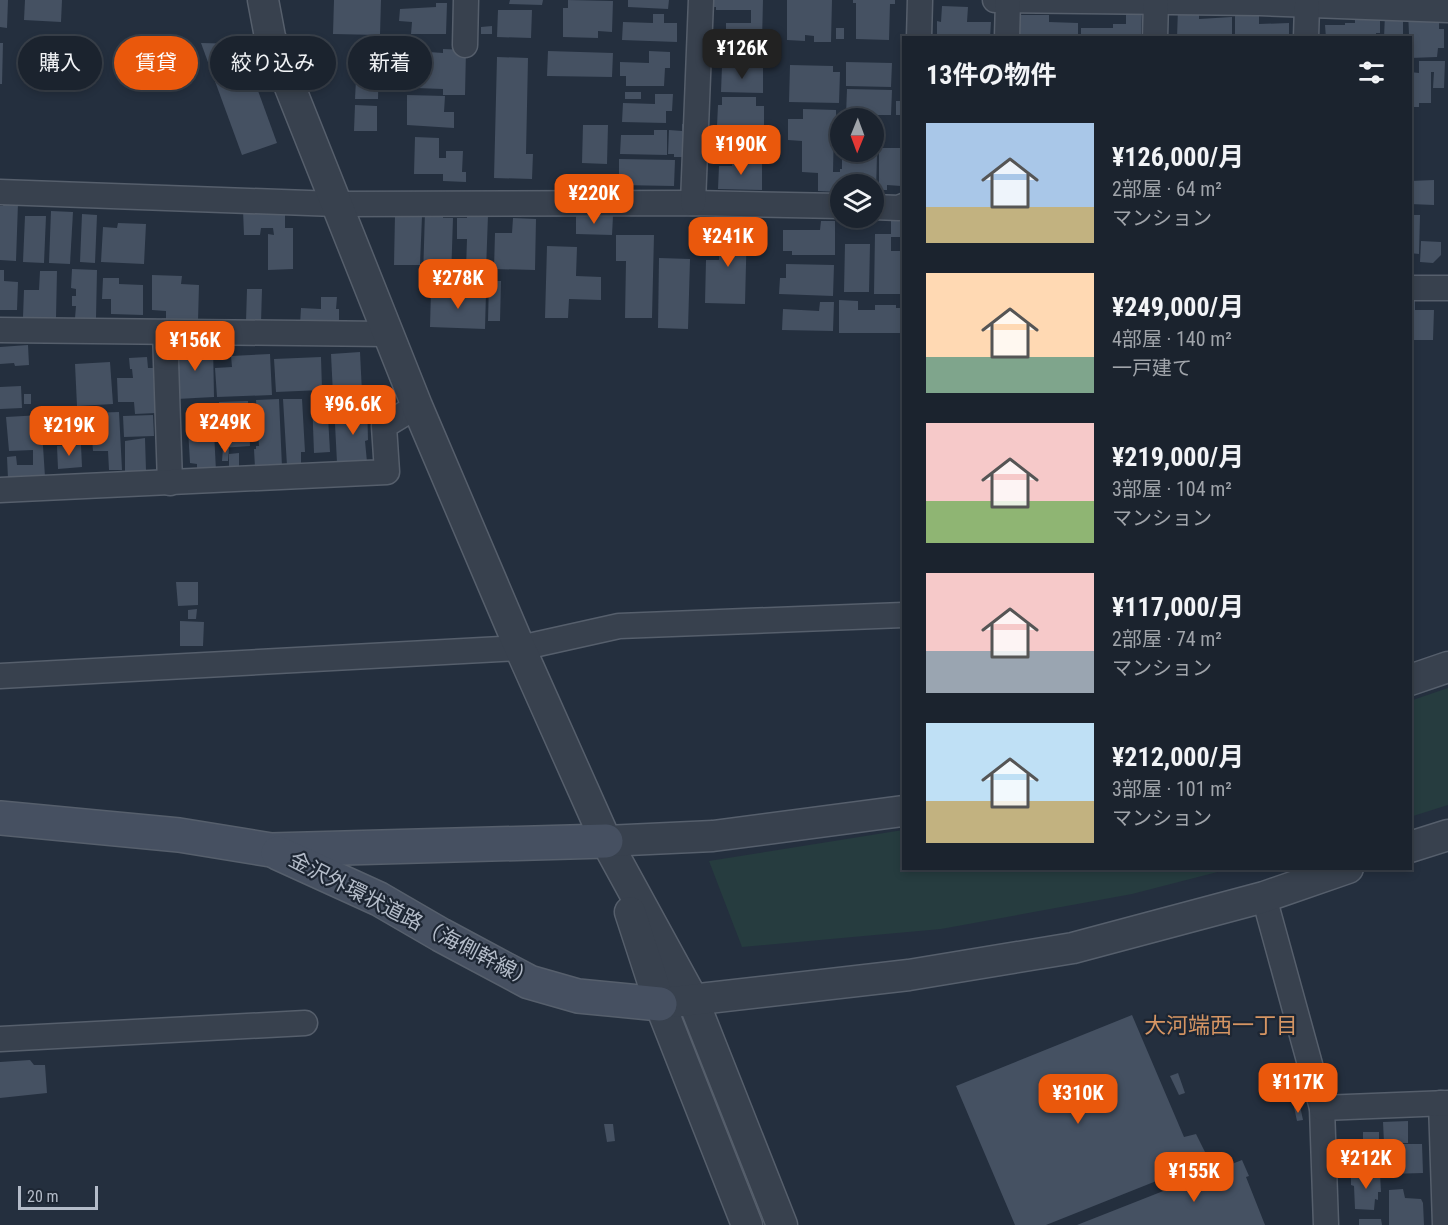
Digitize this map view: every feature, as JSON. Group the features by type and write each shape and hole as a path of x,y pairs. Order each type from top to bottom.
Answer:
{"main road":[{"name":"金沢外環状道路（海側幹線）","path":"0,818 178,835 271,850 606,841"},
{"name":"金沢外環状道路（海側幹線）","path":"271,850 380,899 529,982 578,996 660,1004"}],"street":[{"path":"262,0 270,37 417,406 520,648 606,841 693,1000 782,1225"},
{"path":"465,45 466,0"},
{"path":"693,203 701,0"},
{"path":"919,36 920,0"},
{"path":"995,0 1260,2 1448,10"},
{"path":"1007,36 1008,0"},
{"path":"1155,36 1156,2"},
{"path":"1306,36 1307,5"},
{"path":"0,192 336,204 693,203 830,206"},
{"path":"884,207 902,206"},
{"path":"1412,288 1448,288"},
{"path":"0,330 388,334"},
{"path":"165,332 170,483"},
{"path":"0,490 387,472 384,426 417,406"},
{"path":"0,676 520,648 619,626 902,615"},
{"path":"1412,679 1448,667"},
{"path":"606,841 713,836 902,811"},
{"path":"1412,846 1448,835"},
{"path":"606,841 660,1004 747,1225"},
{"path":"660,1004 909,975 1073,948 1264,897 1342,870"},
{"path":"1264,897 1322,1108 1326,1225"},
{"path":"0,1039 304,1023"},
{"path":"1322,1108 1444,1103 1445,1225"}],"green space":[{"path":"1448,688 1448,805 1412,816 1412,700"},
{"path":"902,830 902,870 1225,870 1132,894 941,929 742,947 709,861"}],"building":[{"path":"0,0 8,0 7,28 0,27"},
{"path":"25,0 62,0 61,22 24,20"},
{"path":"334,0 381,0 380,35 333,34"},
{"path":"510,0 543,0 542,5 509,4"},
{"path":"568,0 613,1 612,32 598,31 598,38 563,37 563,8 568,8"},
{"path":"628,0 669,0 668,9 628,7"},
{"path":"714,0 763,0 762,42 726,42 726,23 751,23 751,10 716,10"},
{"path":"787,0 832,0 831,42 814,42 814,36 805,35 805,41 787,40"},
{"path":"853,0 895,0 895,4 890,4 889,40 856,39 856,3 853,3"},
{"path":"436,3 447,3 446,34 411,34 412,22 399,21 400,9 436,7"},
{"path":"942,6 968,7 967,22 991,22 990,36 937,36 937,21 941,22"},
{"path":"1178,8 1199,9 1199,19 1232,17 1232,36 1177,36"},
{"path":"498,10 532,10 531,38 497,37"},
{"path":"1126,10 1142,10 1141,36 1081,36 1081,28 1113,28 1113,24 1126,24"},
{"path":"1355,10 1380,11 1380,33 1376,33 1376,36 1326,36 1325,25 1355,23"},
{"path":"1235,11 1259,12 1259,24 1289,23 1289,36 1235,36"},
{"path":"1408,11 1439,14 1439,29 1444,29 1444,48 1438,48 1437,57 1412,58 1412,36 1409,36"},
{"path":"653,14 664,14 664,23 677,23 677,42 622,40 623,22 653,23"},
{"path":"1385,14 1403,15 1403,36 1384,36"},
{"path":"1020,15 1049,15 1049,22 1078,23 1078,36 1020,36"},
{"path":"492,26 492,34 481,34 481,27"},
{"path":"836,28 844,28 844,39 836,39"},
{"path":"0,43 3,43 2,84 0,84"},
{"path":"201,43 210,43 210,68"},
{"path":"443,49 466,50 465,95 443,95 443,89 432,89 432,52 443,53"},
{"path":"548,51 613,53 612,77 547,76"},
{"path":"649,51 670,52 670,68 665,68 664,86 626,86 626,76 620,76 620,62 649,63"},
{"path":"727,52 761,53 761,62 727,61"},
{"path":"497,57 528,58 526,154 533,154 532,179 494,178"},
{"path":"1419,61 1445,61 1444,88 1433,88 1434,72 1431,72 1431,103 1419,103 1419,107 1412,107 1412,72 1419,73"},
{"path":"846,62 892,63 891,87 846,86"},
{"path":"790,65 833,66 833,72 840,72 839,103 789,102"},
{"path":"722,66 763,67 763,93 721,92"},
{"path":"847,89 892,90 891,115 884,115 884,108 846,108"},
{"path":"218,90 258,90 277,143 242,155"},
{"path":"355,90 378,90 378,99 355,99"},
{"path":"625,92 641,92 641,99 625,99"},
{"path":"655,94 673,94 672,111 666,111 666,123 622,122 623,103 655,104"},
{"path":"407,95 445,96 444,112 454,112 454,128 407,125"},
{"path":"722,97 756,97 756,106 764,106 764,126 717,126 718,105 722,105"},
{"path":"896,101 902,101 902,115 896,115"},
{"path":"355,105 377,106 377,131 354,131"},
{"path":"803,109 830,110 830,162 833,162 833,172 840,172 842,162 877,162 876,174 830,174 830,192 818,191 818,173 802,172 802,141 788,140 788,119 803,119"},
{"path":"682,124 691,125 689,157 674,157 674,154 668,154 669,130 682,131"},
{"path":"583,125 608,125 607,164 582,163"},
{"path":"654,130 667,130 667,155 620,154 621,135 654,135"},
{"path":"732,130 763,131 762,155 732,155"},
{"path":"415,137 439,138 439,158 446,158 446,151 463,151 462,172 466,172 466,182 443,181 443,174 414,174"},
{"path":"884,148 902,148 901,186 887,185 887,190 884,190 884,174 879,174 879,162 884,162"},
{"path":"619,159 675,160 674,186 619,185"},
{"path":"733,161 762,162 762,190 718,189 719,166 732,166"},
{"path":"1434,180 1434,205 1412,204 1412,181"},
{"path":"4,202 18,203 16,261 0,260 0,206 3,206"},
{"path":"243,210 285,210 285,228 293,228 293,269 268,270 268,234 274,235 273,228 261,228 260,235 244,235"},
{"path":"51,211 73,212 70,264 49,263"},
{"path":"425,211 443,211 443,218 453,218 451,279 423,278"},
{"path":"82,214 97,215 95,263 80,262"},
{"path":"395,215 422,216 420,265 394,265"},
{"path":"467,215 488,215 486,271 466,270 467,239 457,239 457,218 467,218"},
{"path":"576,215 613,216 612,235 576,234"},
{"path":"1412,215 1420,215 1419,254 1412,253"},
{"path":"25,216 46,216 44,263 23,262"},
{"path":"891,217 902,217 902,237 891,237 891,251 901,251 901,294 874,294 875,234 891,234"},
{"path":"513,218 536,219 535,270 494,269 495,233 512,233"},
{"path":"821,221 830,221 830,228 835,228 835,255 792,255 792,251 783,251 783,230 820,230"},
{"path":"118,223 146,224 144,264 101,262 103,227 117,228"},
{"path":"720,224 747,224 745,304 705,303 706,260 719,260"},
{"path":"616,235 654,235 652,318 625,318 626,261 616,261"},
{"path":"1421,241 1441,242 1441,255 1433,263 1420,262"},
{"path":"845,244 870,244 869,292 844,292"},
{"path":"547,246 577,247 576,276 601,277 601,300 569,299 568,318 545,318"},
{"path":"659,258 690,259 688,329 658,328"},
{"path":"786,264 834,265 833,296 779,294 780,278 786,278"},
{"path":"72,269 97,270 96,318 75,318 76,306 72,306 72,296 76,296 76,289 71,288"},
{"path":"0,270 4,270 4,281 18,282 17,310 0,310"},
{"path":"40,271 57,271 56,318 23,317 24,290 39,290"},
{"path":"152,275 182,276 181,284 199,285 198,321 166,320 166,311 152,310"},
{"path":"103,278 119,278 119,284 143,285 143,315 111,314 111,299 102,299"},
{"path":"489,281 501,281 500,321 488,321"},
{"path":"247,289 262,289 261,323 246,322"},
{"path":"431,290 486,292 485,329 430,327"},
{"path":"321,297 337,297 339,327 300,325 301,308 321,309"},
{"path":"839,300 858,301 858,310 875,310 875,305 896,305 896,308 902,308 902,333 839,333"},
{"path":"1412,301 1415,301 1415,310 1434,310 1433,340 1412,340"},
{"path":"820,302 834,302 833,331 782,330 783,309 819,311"},
{"path":"28,345 29,365 0,364 0,347"},
{"path":"213,345 214,397 177,399 175,347"},
{"path":"360,352 362,393 333,395 331,354"},
{"path":"270,354 272,395 217,397 215,368 232,367 231,356"},
{"path":"147,357 148,368 153,368 156,413 135,414 134,402 118,402 117,378 133,378 129,358"},
{"path":"321,357 322,390 276,392 274,359"},
{"path":"110,362 113,404 77,406 75,364"},
{"path":"21,386 22,408 0,409 0,387"},
{"path":"24,394 31,394 31,404 24,404"},
{"path":"279,399 282,467 255,468 254,449 259,446 256,400"},
{"path":"283,399 302,399 305,452 301,452 301,465 287,466"},
{"path":"312,399 327,399 330,452 314,453"},
{"path":"248,401 250,446 221,448 219,402"},
{"path":"367,401 368,440 365,441 367,462 337,463 335,424 355,420 354,402"},
{"path":"213,411 216,471 197,471 197,464 190,463 187,412"},
{"path":"119,412 122,470 109,470 108,451 93,451 90,413"},
{"path":"41,415 45,477 8,479 7,457 16,456 17,465 33,465 33,450 9,451 6,417"},
{"path":"153,415 154,436 124,437 123,416"},
{"path":"145,438 146,471 125,472 125,441"},
{"path":"81,445 82,467 58,469 57,446"},
{"path":"223,448 229,448 228,461 222,461"},
{"path":"239,453 239,468 229,468 229,454"},
{"path":"176,582 198,582 198,605 178,606"},
{"path":"197,609 196,619 188,619 188,610"},
{"path":"180,621 204,622 203,646 180,646"},
{"path":"1132,1015 1184,1137 1196,1134 1209,1160 1046,1225 1015,1225 956,1086"},
{"path":"30,1060 34,1065 45,1065 47,1093 0,1098 0,1062"},
{"path":"1178,1073 1185,1093 1179,1095 1170,1076"},
{"path":"1300,1106 1303,1120 1297,1121 1294,1107"},
{"path":"1408,1121 1408,1143 1384,1143 1383,1122"},
{"path":"604,1124 613,1124 615,1141 607,1142"},
{"path":"1363,1132 1379,1132 1379,1164 1343,1165 1342,1160 1338,1160 1338,1143 1363,1142"},
{"path":"1388,1144 1422,1144 1423,1173 1389,1174"},
{"path":"1242,1160 1249,1176 1246,1177 1265,1225 1077,1225"},
{"path":"1380,1174 1381,1192 1378,1192 1378,1200 1375,1199 1374,1210 1355,1209 1351,1175"},
{"path":"1403,1189 1405,1198 1421,1199 1424,1225 1389,1225 1389,1190"},
{"path":"1359,1219 1381,1219 1382,1225 1359,1225"}],"district":[{"name":"大河端西一丁目","path":"1221,1025"}]}
